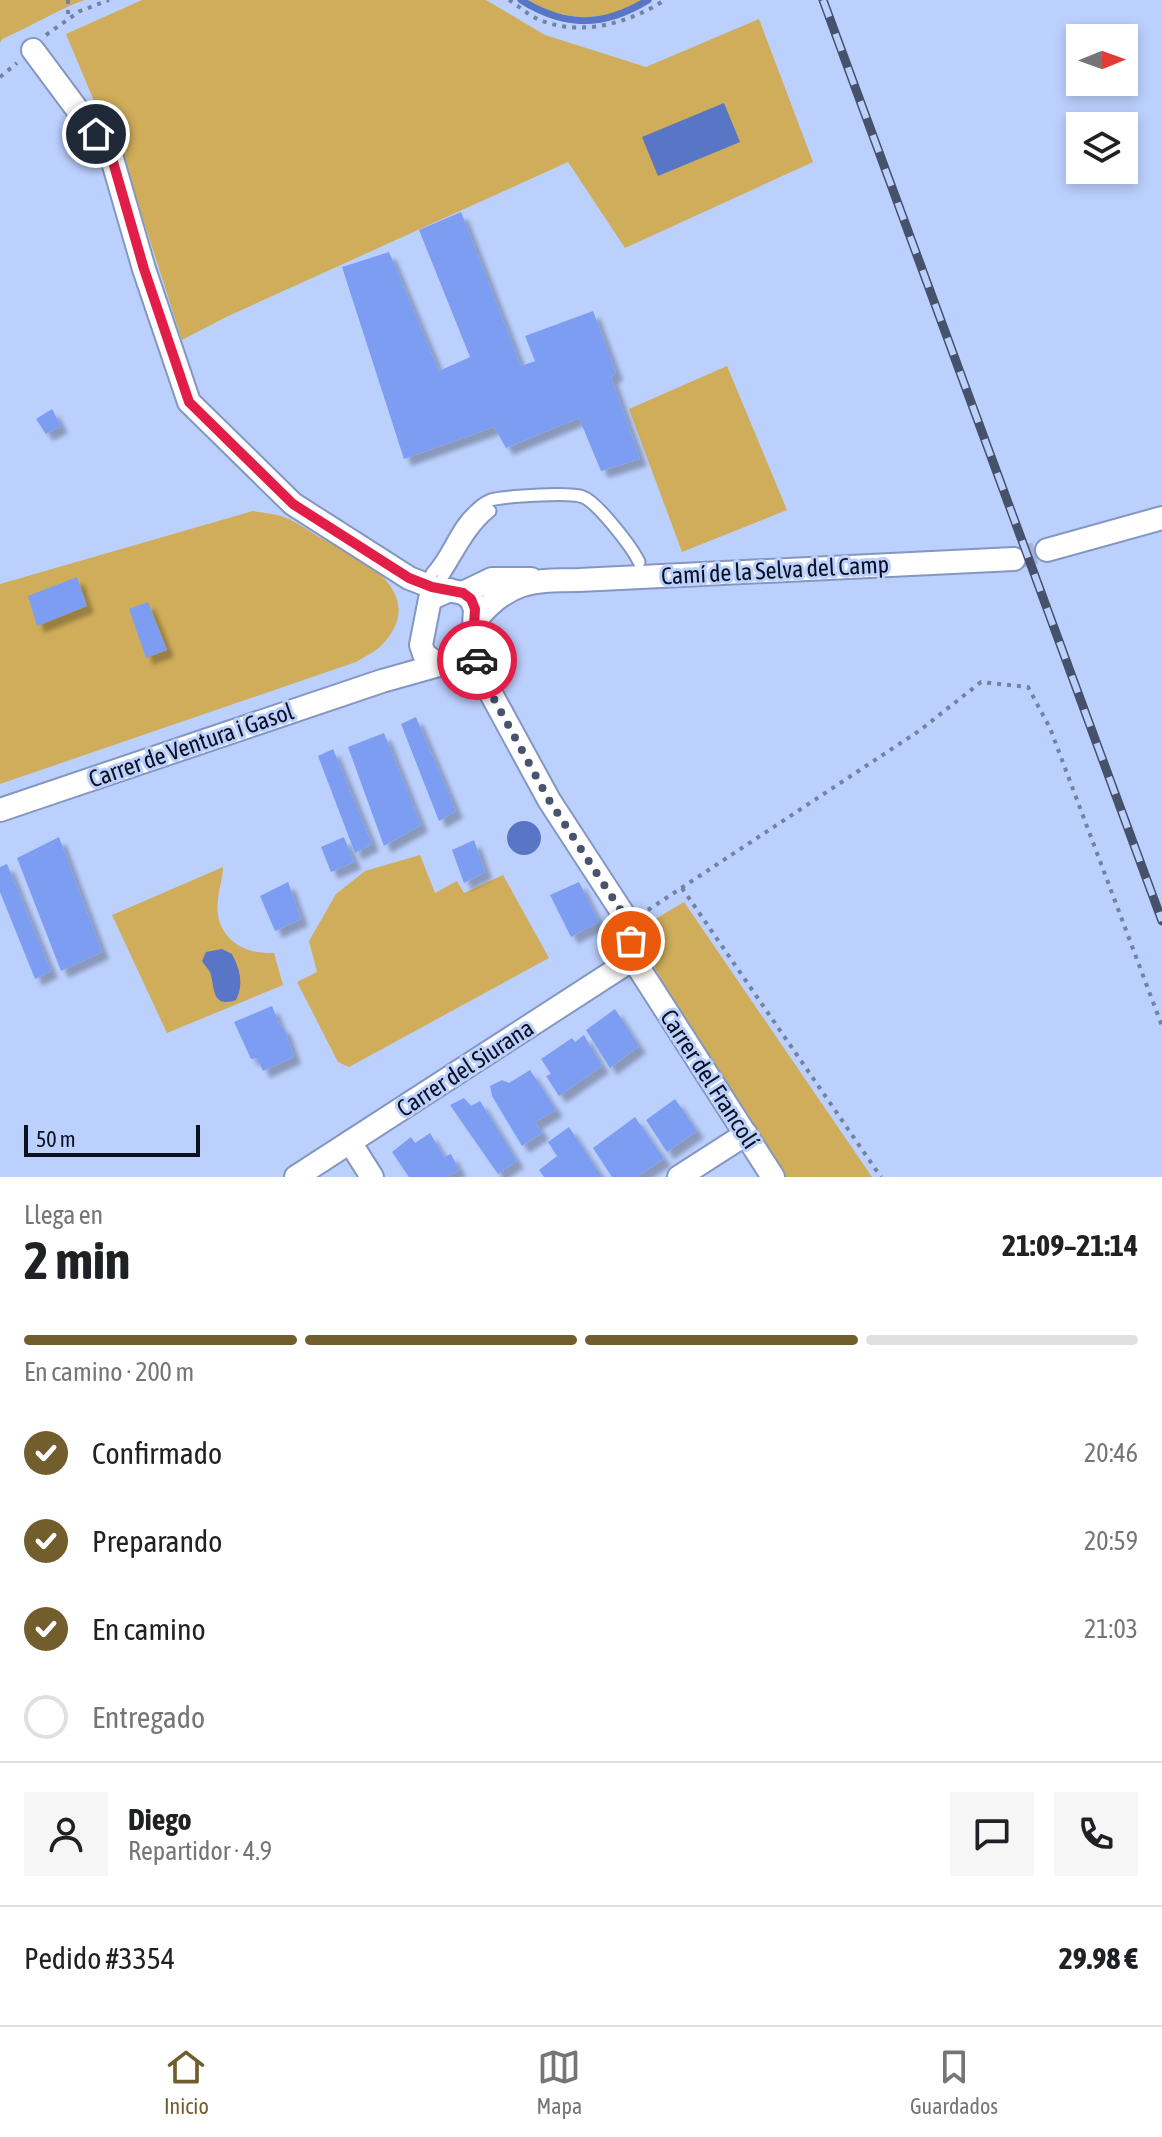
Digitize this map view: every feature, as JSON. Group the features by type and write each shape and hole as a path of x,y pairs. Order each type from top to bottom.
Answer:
{"street":[{"path":"33,50 111,155 144,269 189,402 293,504 434,590 471,599 475,609 473,644 464,660 448,665 428,659 421,645 434,590"},
{"path":"1047,550 1162,518"},
{"name":"Camí de la Selva del Camp","path":"434,590 492,579 535,580 633,570 1014,559"},
{"name":"Camí de la Selva del Camp","path":"475,621 489,604 535,580"},
{"name":"Carrer del Francolí","path":"473,644 488,688 549,800 629,923 633,959 773,1177"},
{"name":"Carrer de Ventura i Gasol","path":"382,681 411,659 421,645"},
{"name":"Carrer de Ventura i Gasol","path":"0,810 382,681 448,665"},
{"name":"Carrer del Francolí","path":"448,665 472,674 488,688"},
{"name":"Carrer del Siurana","path":"296,1177 633,959"},
{"path":"679,1177 746,1134"},
{"path":"350,1142 372,1177"}],"lane":[{"path":"434,590 445,560 475,511 492,499 584,497 599,508 633,550 633,570"},
{"path":"434,590 476,523 490,511"},
{"path":"459,553 471,542"}],"path":[{"path":"68,0 68,18"},
{"path":"33,50 51,29 80,11 109,0"},
{"path":"509,0 541,21 585,29 615,23 665,0"},
{"path":"629,923 919,731 981,682 1028,687 1050,728 1162,1026"},
{"path":"682,888 881,1177"}],"shaded area":[{"path":"0,0 84,0 2,39 0,43"},
{"path":"142,0 486,0 545,35 646,67 759,19 813,162 625,248 568,162 226,317 182,340 142,216 66,34"},
{"path":"528,0 649,0 619,12 588,17 557,13"},
{"path":"727,366 787,510 682,552 629,409"},
{"path":"253,511 294,521 359,558 387,581 396,595 399,610 395,627 382,645 356,662 0,784 0,584"},
{"path":"420,855 435,893 457,881 464,893 503,875 549,958 349,1067 338,1062 297,982 317,972 309,941 336,894 365,871"},
{"path":"223,867 218,899 220,923 240,946 262,953 274,953 283,985 167,1033 112,915"},
{"path":"684,902 872,1177 781,1177 691,1038 650,958 647,924"}],"water":[{"path":"724,103 740,142 658,176 642,137"},
{"path":"524,821 536,826 541,838 536,850 524,855 512,850 507,838 512,826"},
{"path":"222,949 232,954 240,977 236,1000 228,1002 218,999 210,972 202,961 206,952"}],"building":[{"path":"461,212 521,366 535,361 525,336 593,311 616,373 611,377 640,459 601,471 579,418 506,448 494,427 404,459 342,267 389,252 439,371 470,357 419,230"},
{"path":"52,409 61,426 46,434 36,419"},
{"path":"77,577 87,606 37,626 28,596"},
{"path":"148,602 167,650 146,658 129,609"},
{"path":"416,717 456,811 439,821 401,724"},
{"path":"384,733 421,825 384,846 348,747"},
{"path":"333,749 372,844 355,853 318,756"},
{"path":"59,837 102,952 61,971 17,858"},
{"path":"344,837 354,862 331,872 321,847"},
{"path":"474,840 485,872 464,883 452,850"},
{"path":"7,864 51,971 35,979 0,892 0,867"},
{"path":"288,882 301,919 275,931 260,896"},
{"path":"579,882 599,922 571,937 550,895"},
{"path":"272,1006 294,1057 263,1071 257,1058 251,1059 234,1022"},
{"path":"615,1009 639,1046 610,1068 586,1030"},
{"path":"584,1035 602,1066 559,1096 546,1076 551,1074 541,1059 572,1038 575,1042"},
{"path":"530,1070 556,1110 535,1122 542,1133 522,1146 492,1096 490,1086 502,1080 509,1083"},
{"path":"464,1098 471,1106 480,1101 517,1161 498,1174 450,1105"},
{"path":"675,1099 697,1131 667,1152 646,1120"},
{"path":"635,1117 664,1159 636,1177 612,1177 593,1148"},
{"path":"569,1127 602,1177 544,1177 539,1170 557,1156 548,1142"},
{"path":"430,1133 444,1157 451,1154 459,1170 447,1177 409,1177 392,1152 411,1137 415,1143"}],"waterway":[{"path":"521,0 554,16 585,21 616,15 648,0"}],"tunnel":[{"path":"1014,559 1047,550"}],"railway":[{"path":"823,0 1162,921"}],"way so far":[{"path":"477,660 488,688 549,800 629,923 631,941"}],"route":[{"path":"96,134 111,155 144,269 189,402 293,504 409,578 432,587 463,593 471,599 475,609 473,644 477,660"}]}
